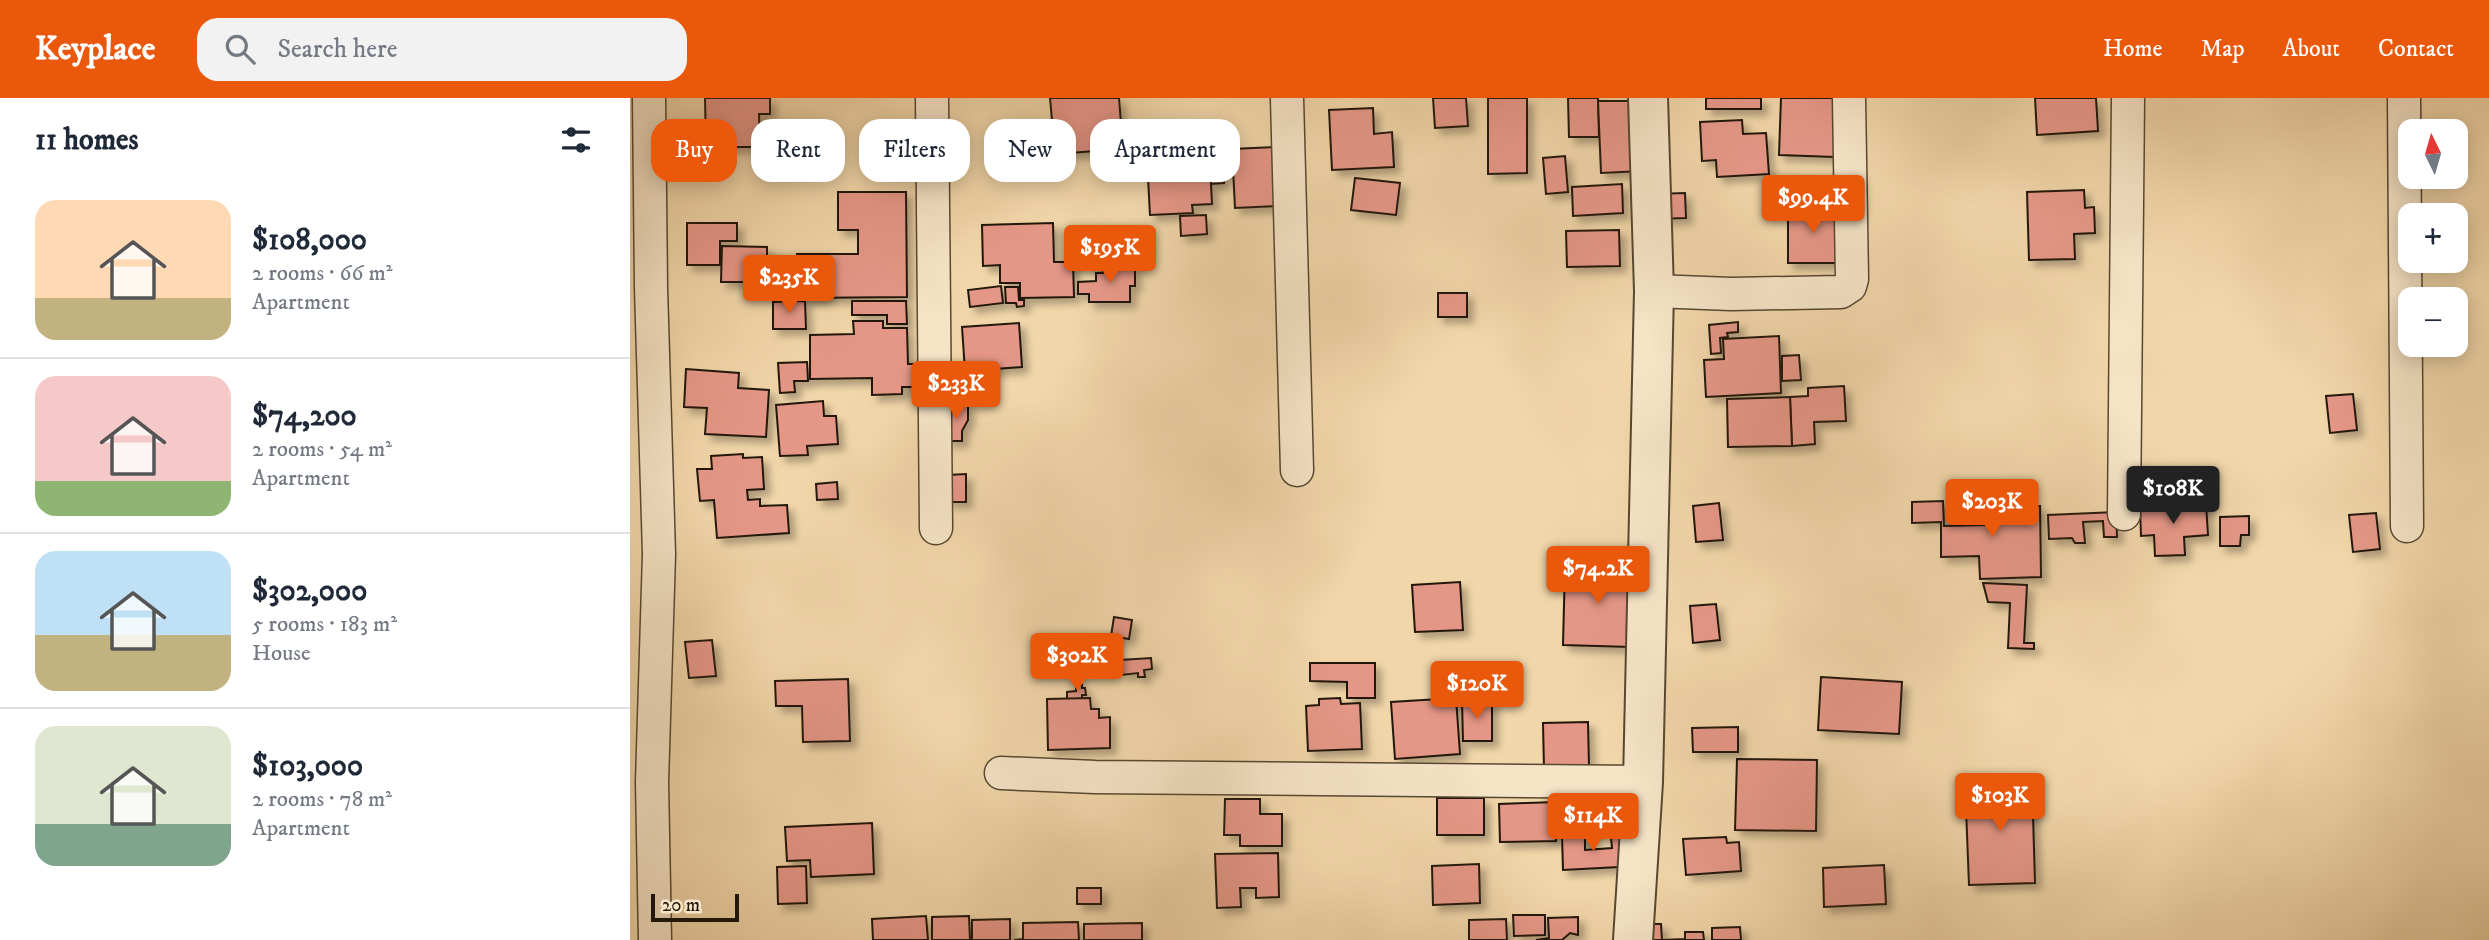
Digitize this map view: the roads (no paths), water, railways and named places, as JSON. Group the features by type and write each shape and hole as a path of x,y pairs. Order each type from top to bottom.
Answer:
{"street":[{"path":"649,98 651,288 659,554 652,782 655,940"},
{"path":"932,98 936,528"},
{"path":"1287,98 1297,470"},
{"path":"1633,940 1643,782 1654,291 1648,98"},
{"path":"1654,291 1731,294 1846,290 1852,279 1849,98"},
{"path":"2123,514 2128,98"},
{"path":"2403,98 2407,526"},
{"path":"1001,773 1643,782"}]}
